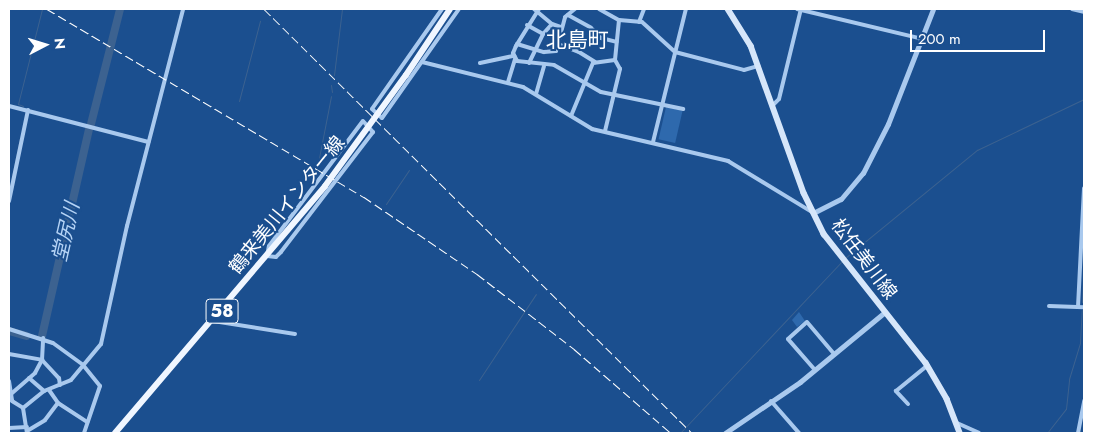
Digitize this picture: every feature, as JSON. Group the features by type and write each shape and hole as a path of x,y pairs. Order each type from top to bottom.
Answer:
{"main road":[{"name":"鶴来美川インター線","path":"115,433 213,321 325,186 406,75 450,9"},
{"name":"松任美川線","path":"728,9 751,46 814,213 824,234 928,365 957,423 960,433"}],"street":[{"path":"23,408 44,391 71,380 101,344 148,142 183,9"},
{"path":"442,9 372,109 382,118 459,9"},
{"path":"508,82 517,44 537,9 552,24 561,27"},
{"path":"517,44 556,51 561,27 568,15 575,9"},
{"path":"599,9 618,20 639,22 652,28 675,52 744,70 758,66"},
{"path":"639,22 644,9"},
{"path":"654,142 686,9"},
{"path":"773,105 779,99 800,9 923,39"},
{"path":"422,62 508,82 536,94 592,128 728,161 814,213 841,199 863,173 888,124 923,39 933,9"},
{"path":"1072,9 1084,12"},
{"path":"568,15 591,28 601,38 617,42"},
{"path":"606,131 620,69 615,60 618,20"},
{"path":"529,63 534,48 552,24"},
{"path":"527,25 544,34"},
{"path":"558,44 579,52 596,62"},
{"path":"480,63 514,57 529,63 544,66 554,65 585,84 614,95 683,109"},
{"path":"571,116 593,63 615,60"},
{"path":"536,94 544,66"},
{"path":"9,106 148,142"},
{"path":"9,201 28,110"},
{"path":"363,121 373,132 281,252 276,257 267,256 269,246 363,121"},
{"path":"1078,307 1084,188"},
{"path":"1049,306 1084,308"},
{"path":"725,433 815,370 885,312"},
{"path":"213,321 295,334"},
{"path":"815,370 788,338 807,322 834,354"},
{"path":"9,329 42,338 83,365 100,386 84,433"},
{"path":"11,394 29,378 42,360 42,338"},
{"path":"9,354 42,360 59,378 60,385"},
{"path":"908,404 896,390 928,365"},
{"path":"29,378 44,391"},
{"path":"9,381 10,400 23,408 27,431"},
{"path":"50,390 58,403 87,422"},
{"path":"771,401 799,433"},
{"path":"1078,433 1084,401"},
{"path":"9,428 27,431 45,420 58,403"},
{"path":"957,423 979,433"}],"shaded area":[{"path":"666,107 683,111 675,143 659,139"},
{"path":"799,312 805,321 797,327 792,320"}],"waterway":[{"path":"23,106 18,104 42,9"},
{"name":"堂尻川","path":"91,124 120,9"},
{"path":"334,75 342,9"},
{"path":"239,101 260,21"},
{"path":"331,85 332,92"},
{"path":"319,158 331,96"},
{"path":"845,258 977,150 1084,99"},
{"name":"堂尻川","path":"42,336 89,129"},
{"path":"9,191 20,138"},
{"path":"386,204 409,170"},
{"path":"680,433 842,261"},
{"path":"1082,302 1084,262"},
{"path":"479,380 536,294"},
{"path":"1047,433 1066,409 1069,379 1080,343 1082,310"},
{"name":"堂尻川","path":"9,331 26,336"}],"railway":[{"path":"47,9 364,197 477,274 574,349 671,433"},
{"path":"264,9 692,433"}],"district":[{"name":"北島町","path":"577,40"}]}
